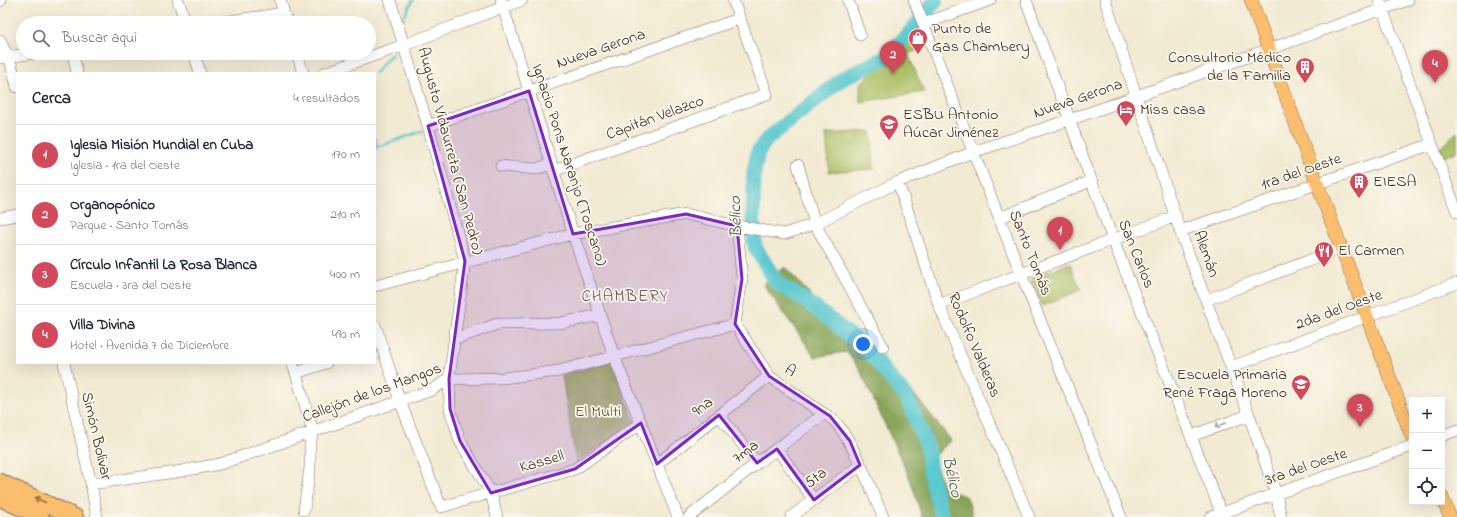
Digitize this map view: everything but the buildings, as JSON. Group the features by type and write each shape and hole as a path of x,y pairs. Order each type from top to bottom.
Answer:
{"highway":[{"path":"0,482 75,517"},
{"path":"0,498 41,517"}],"main road":[{"path":"1251,0 1272,48 1370,315 1411,433"},
{"path":"1259,0 1272,48"},
{"path":"1320,182 1342,248 1409,411"},
{"path":"1445,504 1450,517"},
{"path":"1437,505 1441,517"}],"street":[{"path":"178,0 184,16"},
{"path":"280,0 285,16"},
{"name":"Augusto Vidaurreta (San Pedro)","path":"390,0 428,126 465,262 449,380 450,409 460,441 491,493 497,517"},
{"path":"376,55 404,45 502,3 522,0"},
{"path":"733,0 739,19"},
{"path":"848,0 860,34"},
{"path":"923,24 990,0"},
{"name":"San Carlos","path":"1026,0 1113,240 1222,515"},
{"name":"Alemán","path":"1105,0 1180,231 1249,415 1276,494 1281,517"},
{"name":"Nueva Gerona","path":"376,286 573,234 686,214 740,227 784,234 815,224 898,182 973,152 1069,120 1272,48 1381,5 1408,0"},
{"name":"Santo Tomás","path":"914,1 1021,274 1120,517"},
{"name":"Ignacio Pons Naranjo (Toscano)","path":"502,3 552,168 614,356 678,517"},
{"path":"1381,5 1457,212"},
{"name":"Nueva Gerona","path":"428,126 739,19"},
{"name":"Capitán Velazco","path":"501,166 536,169 552,168 767,94 739,19"},
{"path":"0,40 16,85"},
{"path":"5,57 16,56"},
{"path":"74,60 77,72"},
{"path":"196,60 200,72"},
{"path":"299,60 303,72"},
{"path":"327,72 361,60"},
{"name":"1ra del Oeste","path":"1180,231 1432,144"},
{"path":"798,165 815,224 883,346"},
{"path":"999,218 1091,181"},
{"name":"Rodolfo Valderas","path":"898,182 939,305 1029,517"},
{"path":"0,218 16,215"},
{"path":"939,305 1176,216"},
{"path":"735,324 742,279 740,227"},
{"path":"1206,300 1342,248"},
{"name":"2da del Oeste","path":"1231,366 1457,283"},
{"path":"455,339 497,324 561,323 601,315"},
{"name":"Callejón de los Mangos","path":"91,484 220,464 432,390 449,380 503,378 559,371 735,324"},
{"name":"A","path":"735,324 769,376 824,414 830,416 850,441 883,517"},
{"path":"376,332 378,346 400,401"},
{"name":"Simón Bolivar","path":"64,364 97,517"},
{"path":"304,510 310,468 310,443 313,432 294,368 320,364"},
{"name":"9na","path":"657,464 769,376"},
{"name":"Kassell","path":"400,401 441,507 575,470 641,423"},
{"name":"7ma","path":"689,517 756,463 824,414"},
{"path":"719,415 756,463"},
{"path":"1191,436 1249,415"},
{"path":"1445,435 1457,430"},
{"name":"3ra del Oeste","path":"1211,517 1222,515 1276,494 1409,447"},
{"path":"777,449 814,500"},
{"name":"5ta","path":"791,517 860,465"}],"highlighted area":[{"path":"529,91 573,234 686,214 737,226 742,279 735,324 769,376 830,416 850,441 860,465 814,500 777,449 757,463 719,415 657,464 641,423 575,469 491,493 460,441 450,409 449,379 465,261 428,126"}],"green space":[{"path":"917,28 924,47 908,54 924,92 860,102 860,84"},
{"path":"871,131 874,169 829,172 826,134"},
{"path":"1457,132 1457,151 1444,157 1440,148"},
{"path":"1070,263 1081,290 1042,306 1031,278"},
{"path":"785,267 823,309 865,341 918,399 951,440 933,458 944,488 967,497 973,517 922,517 910,479 859,368 846,352 815,357 763,284"},
{"name":"El Multi","path":"611,362 635,423 576,462 562,375"}],"waterway":[{"path":"401,22 413,0"},
{"name":"Bélico","path":"936,0 913,29 884,58 842,79 767,139 758,152 754,173 753,217 755,247 777,283 809,303 865,347 907,398 927,446 930,472 942,517"},
{"path":"376,72 393,53"},
{"path":"376,148 422,131"},
{"path":"376,142 378,147"}],"place":[{"name":"Punto de Gas Chambery","path":"918,55"},
{"name":"Organopónico","path":"893,74"},
{"name":"Villa Divina","path":"1435,83"},
{"name":"Consultorio Médico de la Familia","path":"1305,84"},
{"name":"Miss casa","path":"1126,127"},
{"name":"ESBU Antonio Aúcar Jiménez","path":"889,141"},
{"name":"EIESA","path":"1359,199"},
{"name":"Iglesia Misión Mundial en Cuba","path":"1060,250"},
{"name":"El Carmen","path":"1324,268"},
{"name":"Escuela Primaria René Fraga Moreno","path":"1301,401"},
{"name":"Círculo Infantil La Rosa Blanca","path":"1360,427"}],"district":[{"name":"CHAMBERY","path":"625,296"}]}
